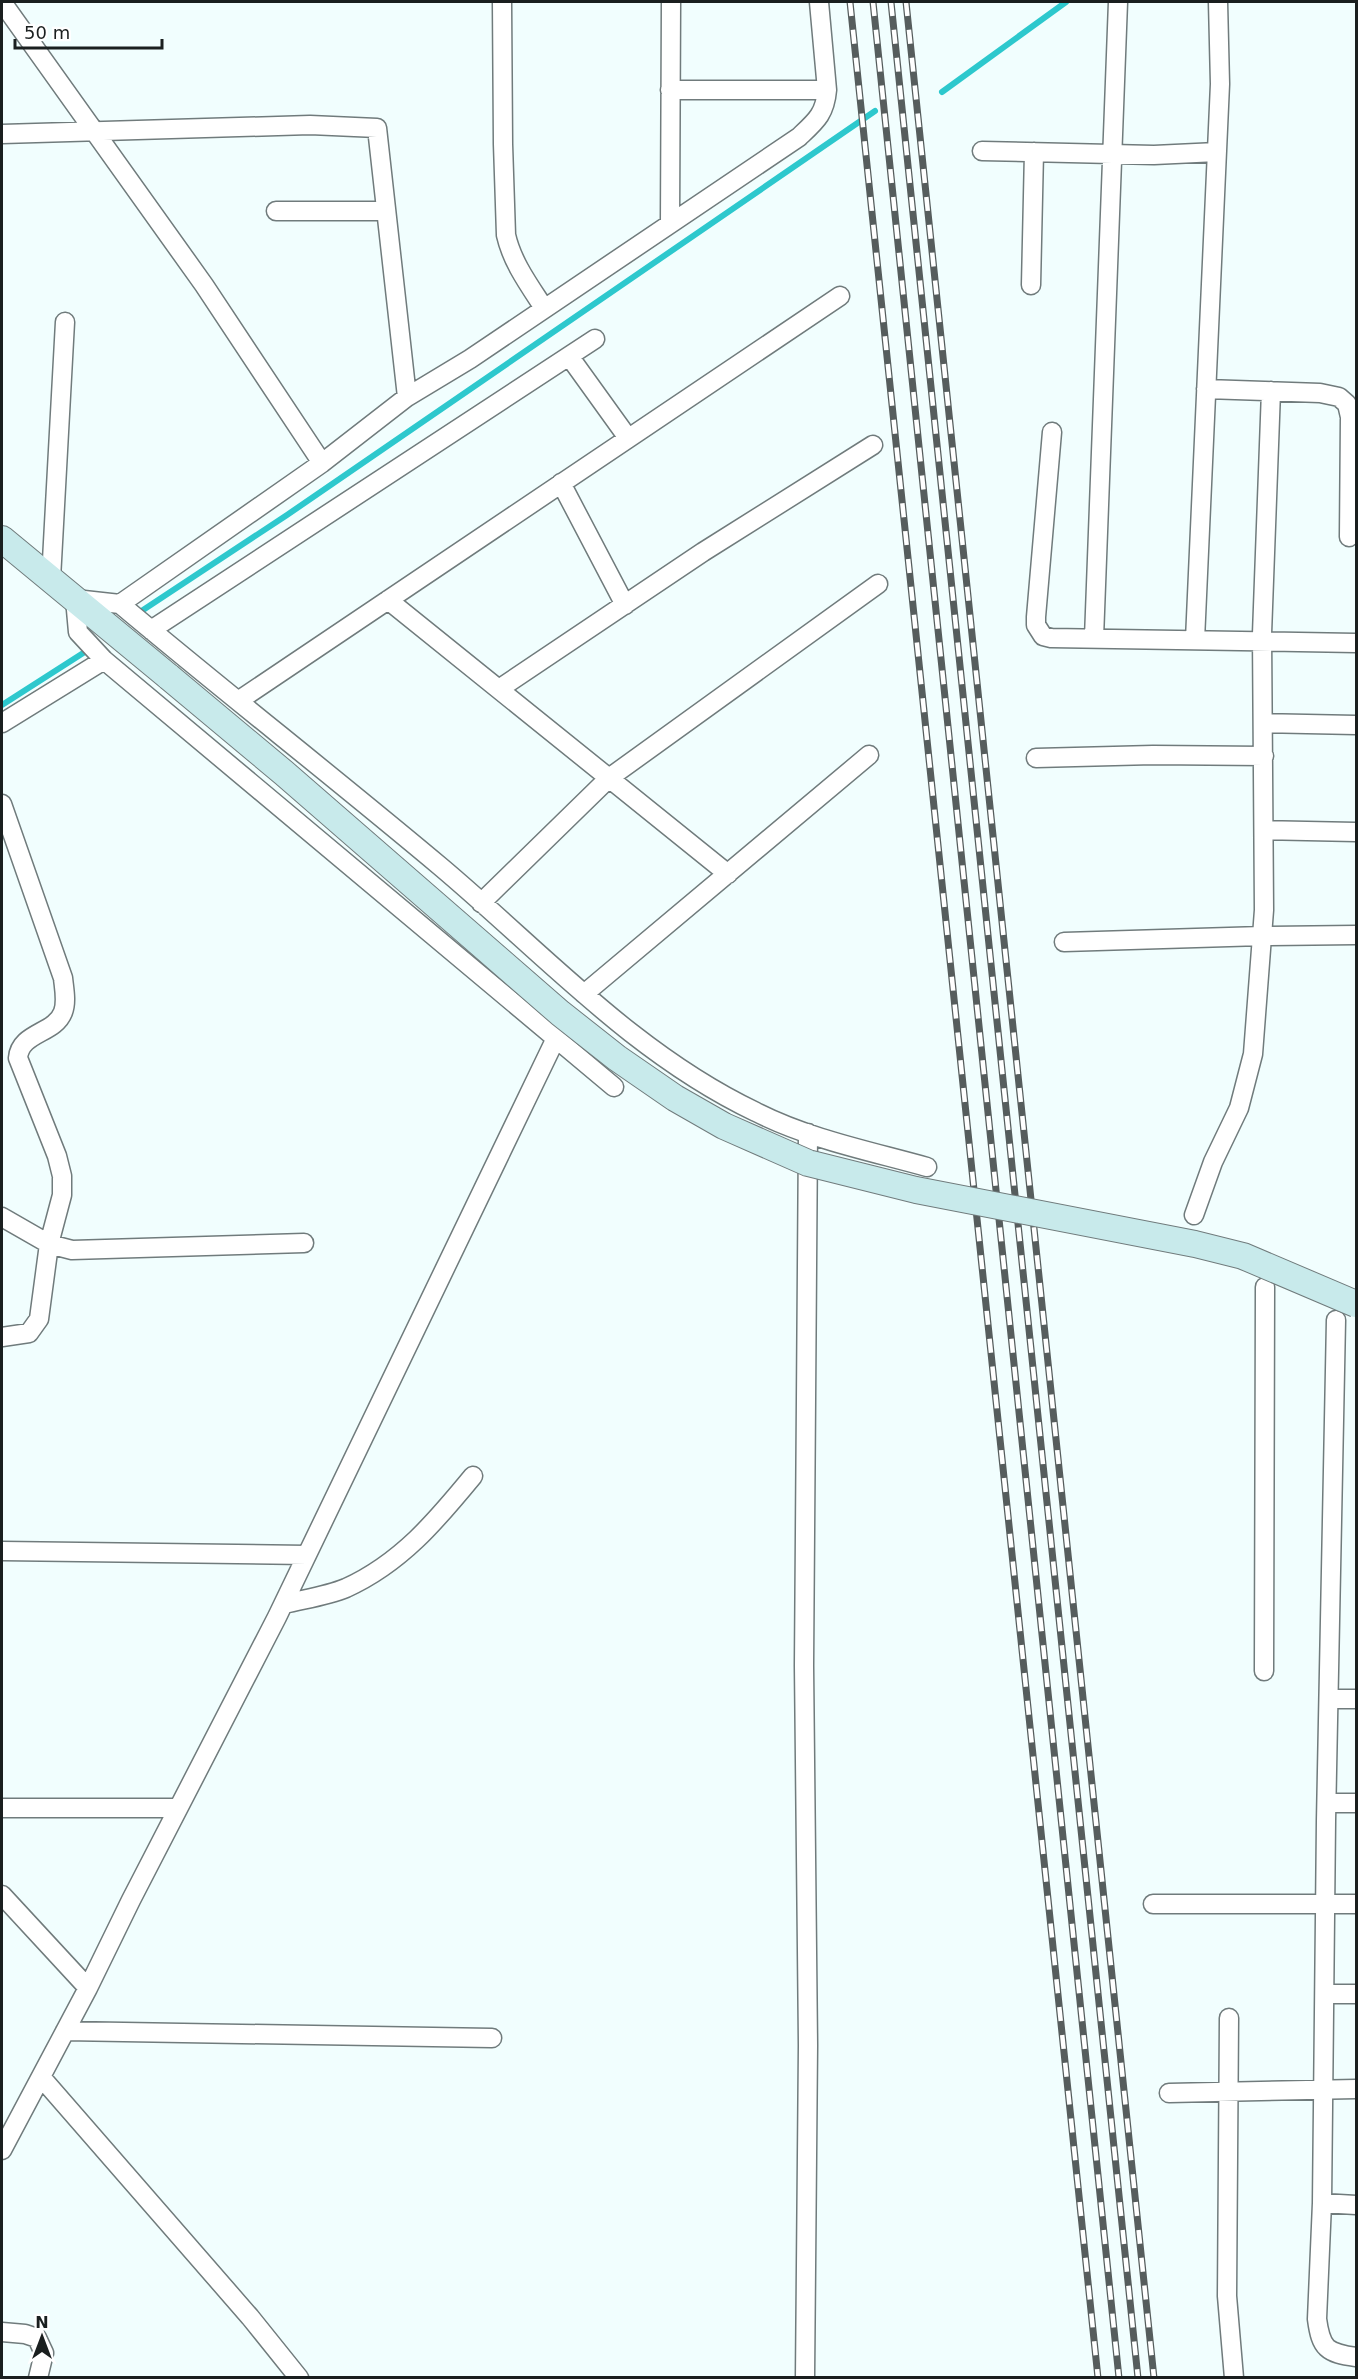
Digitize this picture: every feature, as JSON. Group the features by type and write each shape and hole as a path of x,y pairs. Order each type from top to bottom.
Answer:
{"street":[{"path":"2,2 91,130 204,285 322,463"},
{"path":"502,2 506,235 515,262 543,308"},
{"path":"670,223 671,2"},
{"path":"123,607 149,582 322,463 407,397 470,359 800,137 817,120 826,105 827,90 819,2"},
{"path":"1094,638 1118,2"},
{"path":"1195,640 1220,84 1218,2"},
{"path":"670,90 827,90"},
{"path":"2,134 310,125 377,128 407,397"},
{"path":"982,151 1114,154 1217,152"},
{"path":"1031,285 1034,152"},
{"path":"276,211 386,211"},
{"path":"238,701 840,296"},
{"path":"51,579 65,322"},
{"path":"146,626 595,339"},
{"path":"569,356 628,438"},
{"path":"1206,389 1320,393 1339,398 1347,404 1350,417 1349,537"},
{"path":"1194,1215 1213,1161 1239,1108 1253,1054 1262,936 1263,641 1271,391"},
{"path":"1052,432 1036,625 1043,636 1051,638 1356,643"},
{"path":"499,689 703,552 873,445"},
{"path":"561,483 625,604"},
{"path":"2,539 284,773 560,1013 617,1058 675,1098 724,1126 819,1166 916,1190 1195,1244 1243,1256 1356,1304"},
{"path":"481,903 609,778 878,584"},
{"path":"75,599 123,607 442,868 584,994 675,1066 756,1113 829,1140 927,1167"},
{"path":"75,599 78,632 101,657 614,1087"},
{"path":"388,600 729,874"},
{"path":"2,723 101,657"},
{"path":"1263,723 1356,725"},
{"path":"584,994 869,755"},
{"path":"1036,758 1153,755 1264,756"},
{"path":"2,804 63,978 64,991 64,1010 59,1020 23,1043 19,1049 18,1058 57,1156 62,1176 62,1195 49,1244 39,1319 29,1333 2,1337"},
{"path":"1264,830 1356,832"},
{"path":"1064,942 1356,935"},
{"path":"2,2150 88,1988 284,1604 556,1038"},
{"path":"805,2378 808,2045 804,1666 808,1133"},
{"path":"2,1217 49,1244 72,1250 304,1243"},
{"path":"1264,1671 1265,1287"},
{"path":"1336,1320 1322,2203 1317,2319 1320,2336 1328,2350 1356,2357"},
{"path":"284,1604 344,1589 375,1573 432,1526 473,1476"},
{"path":"2,1551 308,1555"},
{"path":"1329,1699 1356,1699"},
{"path":"1327,1803 1356,1803"},
{"path":"2,1808 178,1808"},
{"path":"2,1895 88,1988"},
{"path":"1153,1904 1356,1904"},
{"path":"1325,1994 1356,1994"},
{"path":"1229,2018 1227,2296 1234,2378"},
{"path":"65,2031 492,2038"},
{"path":"41,2077 250,2317 299,2378"},
{"path":"1169,2092 1356,2089"},
{"path":"1322,2203 1356,2205"},
{"path":"2,2332 37,2338 44,2353 38,2378"}],"waterway":[{"path":"942,92 1066,2"},
{"path":"137,614 287,515 875,111"},
{"path":"2,705 91,648"}],"railway":[{"path":"850,2 1098,2378"},
{"path":"873,2 1119,2378"},
{"path":"891,2 1138,2378"},
{"path":"906,2 1154,2378"}]}
